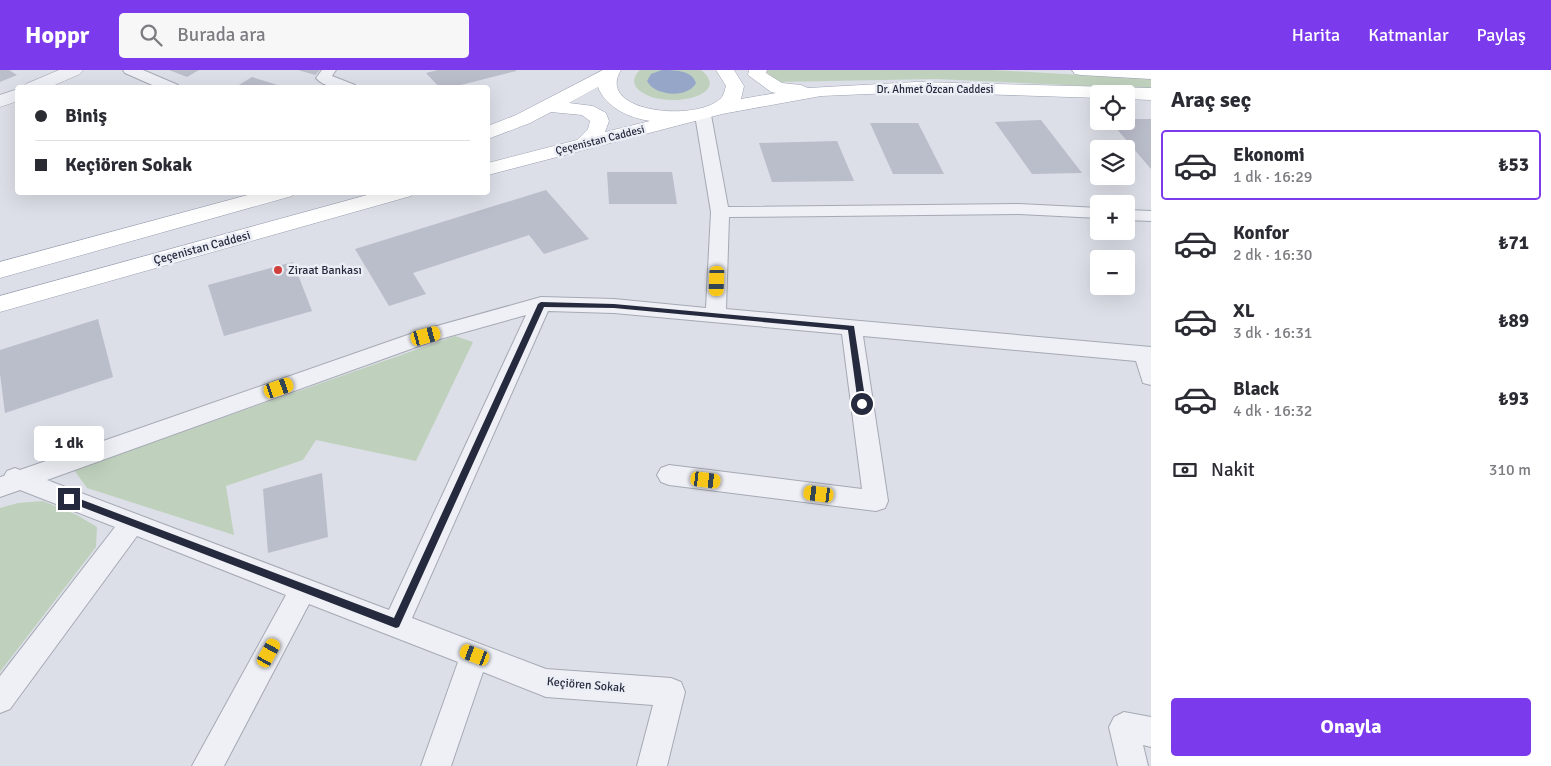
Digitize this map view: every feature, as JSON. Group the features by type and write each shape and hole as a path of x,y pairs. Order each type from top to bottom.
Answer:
{"main road":[{"path":"712,111 733,98 736,87 732,76 725,70"},
{"path":"758,70 757,75 777,88 821,91"},
{"path":"1081,70 1151,74"},
{"path":"490,130 548,106 608,72"},
{"path":"608,72 606,85 612,96 623,105 640,112 661,117 683,118"},
{"name":"Dr. Ahmet Özcan Caddesi","path":"683,118 821,91 916,87 1151,94"},
{"path":"548,106 586,110 599,117 600,124 598,130 585,142"},
{"name":"Çeçenistan Caddesi","path":"490,168 585,142 683,118"},
{"path":"0,270 274,195"},
{"name":"Çeçenistan Caddesi","path":"0,304 393,195"}],"street":[{"path":"39,85 74,70"},
{"path":"130,70 166,85"},
{"path":"329,70 323,78 342,85"},
{"path":"0,101 15,95"},
{"path":"712,111 720,212 716,315"},
{"path":"720,212 1019,209 1090,213"},
{"path":"1135,215 1151,216"},
{"path":"396,624 541,304"},
{"path":"7,480 426,336 541,304 614,306 1147,354 1151,377"},
{"path":"669,475 876,501 851,327"},
{"name":"Keçiören Sokak","path":"7,480 133,523 546,683 671,692 652,766"},
{"path":"0,699 133,523"},
{"path":"207,766 304,588"},
{"path":"436,766 475,655"},
{"path":"1133,766 1124,727 1151,732"}],"green space":[{"path":"640,70 701,70 709,80 708,88 701,94 689,98 659,99 646,95 636,87 634,82"},
{"path":"765,70 992,70 1151,79 1151,89 1135,88 1135,85 1090,86 936,79 776,82"},
{"path":"455,336 473,342 416,461 316,440 303,460 226,486 234,535 87,488 74,470"},
{"path":"43,501 77,515 97,527 96,547 0,672 0,508 18,503"}],"water":[{"path":"662,70 687,73 691,75 696,83 686,92 671,94 656,90 647,81 651,74"}],"building":[{"path":"0,70 9,70 17,75 0,82"},
{"path":"169,70 199,70 187,77"},
{"path":"298,70 320,70 315,75"},
{"path":"438,70 516,70 461,85 437,85 426,73"},
{"path":"252,77 278,85 239,85"},
{"path":"1135,119 1151,119 1151,169 1135,150 1135,140 1126,140 1118,130 1135,130"},
{"path":"1041,120 1082,173 1032,174 995,122"},
{"path":"870,123 918,123 944,174 893,174"},
{"path":"837,141 854,181 772,182 759,143"},
{"path":"607,172 672,172 677,204 609,204"},
{"path":"546,190 589,239 544,254 529,235 413,273 426,294 389,306 355,249"},
{"path":"293,262 312,311 224,336 208,285"},
{"path":"98,319 113,377 5,413 0,374 0,350"},
{"path":"322,473 328,537 268,553 263,489"}],"place":[{"name":"Ziraat Bankası","path":"278,270"}],"route":[{"path":"69,499 396,624 541,304 614,306 851,327 862,404"}]}
